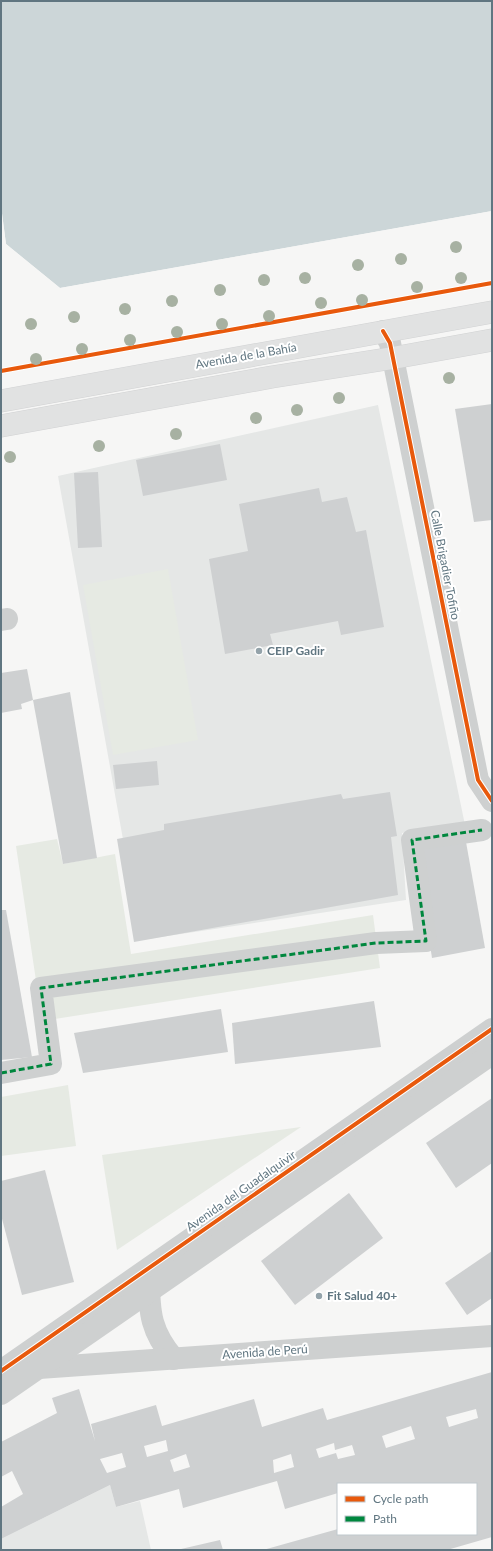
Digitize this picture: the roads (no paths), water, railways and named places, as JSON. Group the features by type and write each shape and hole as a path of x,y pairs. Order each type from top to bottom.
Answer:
{"main road":[{"name":"Avenida de la Bahía","path":"1,401 492,312"},
{"name":"Avenida de la Bahía","path":"1,426 272,377 393,358 492,340"}],"street":[{"name":"Calle Brigadier Tofiño","path":"383,331 390,343 478,780 492,801"},
{"path":"1,1072 50,1064 41,988 376,943 426,941 412,840 482,830"},
{"name":"Avenida del Guadalquivir","path":"1,1371 492,1028"},
{"path":"1,1394 492,1054"},
{"path":"148,1268 151,1321 163,1346 174,1359"},
{"name":"Avenida de Perú","path":"38,1368 492,1336"}],"place":[{"name":"CEIP Gadir","path":"259,651"},
{"name":"Fit Salud 40+","path":"319,1296"}]}
